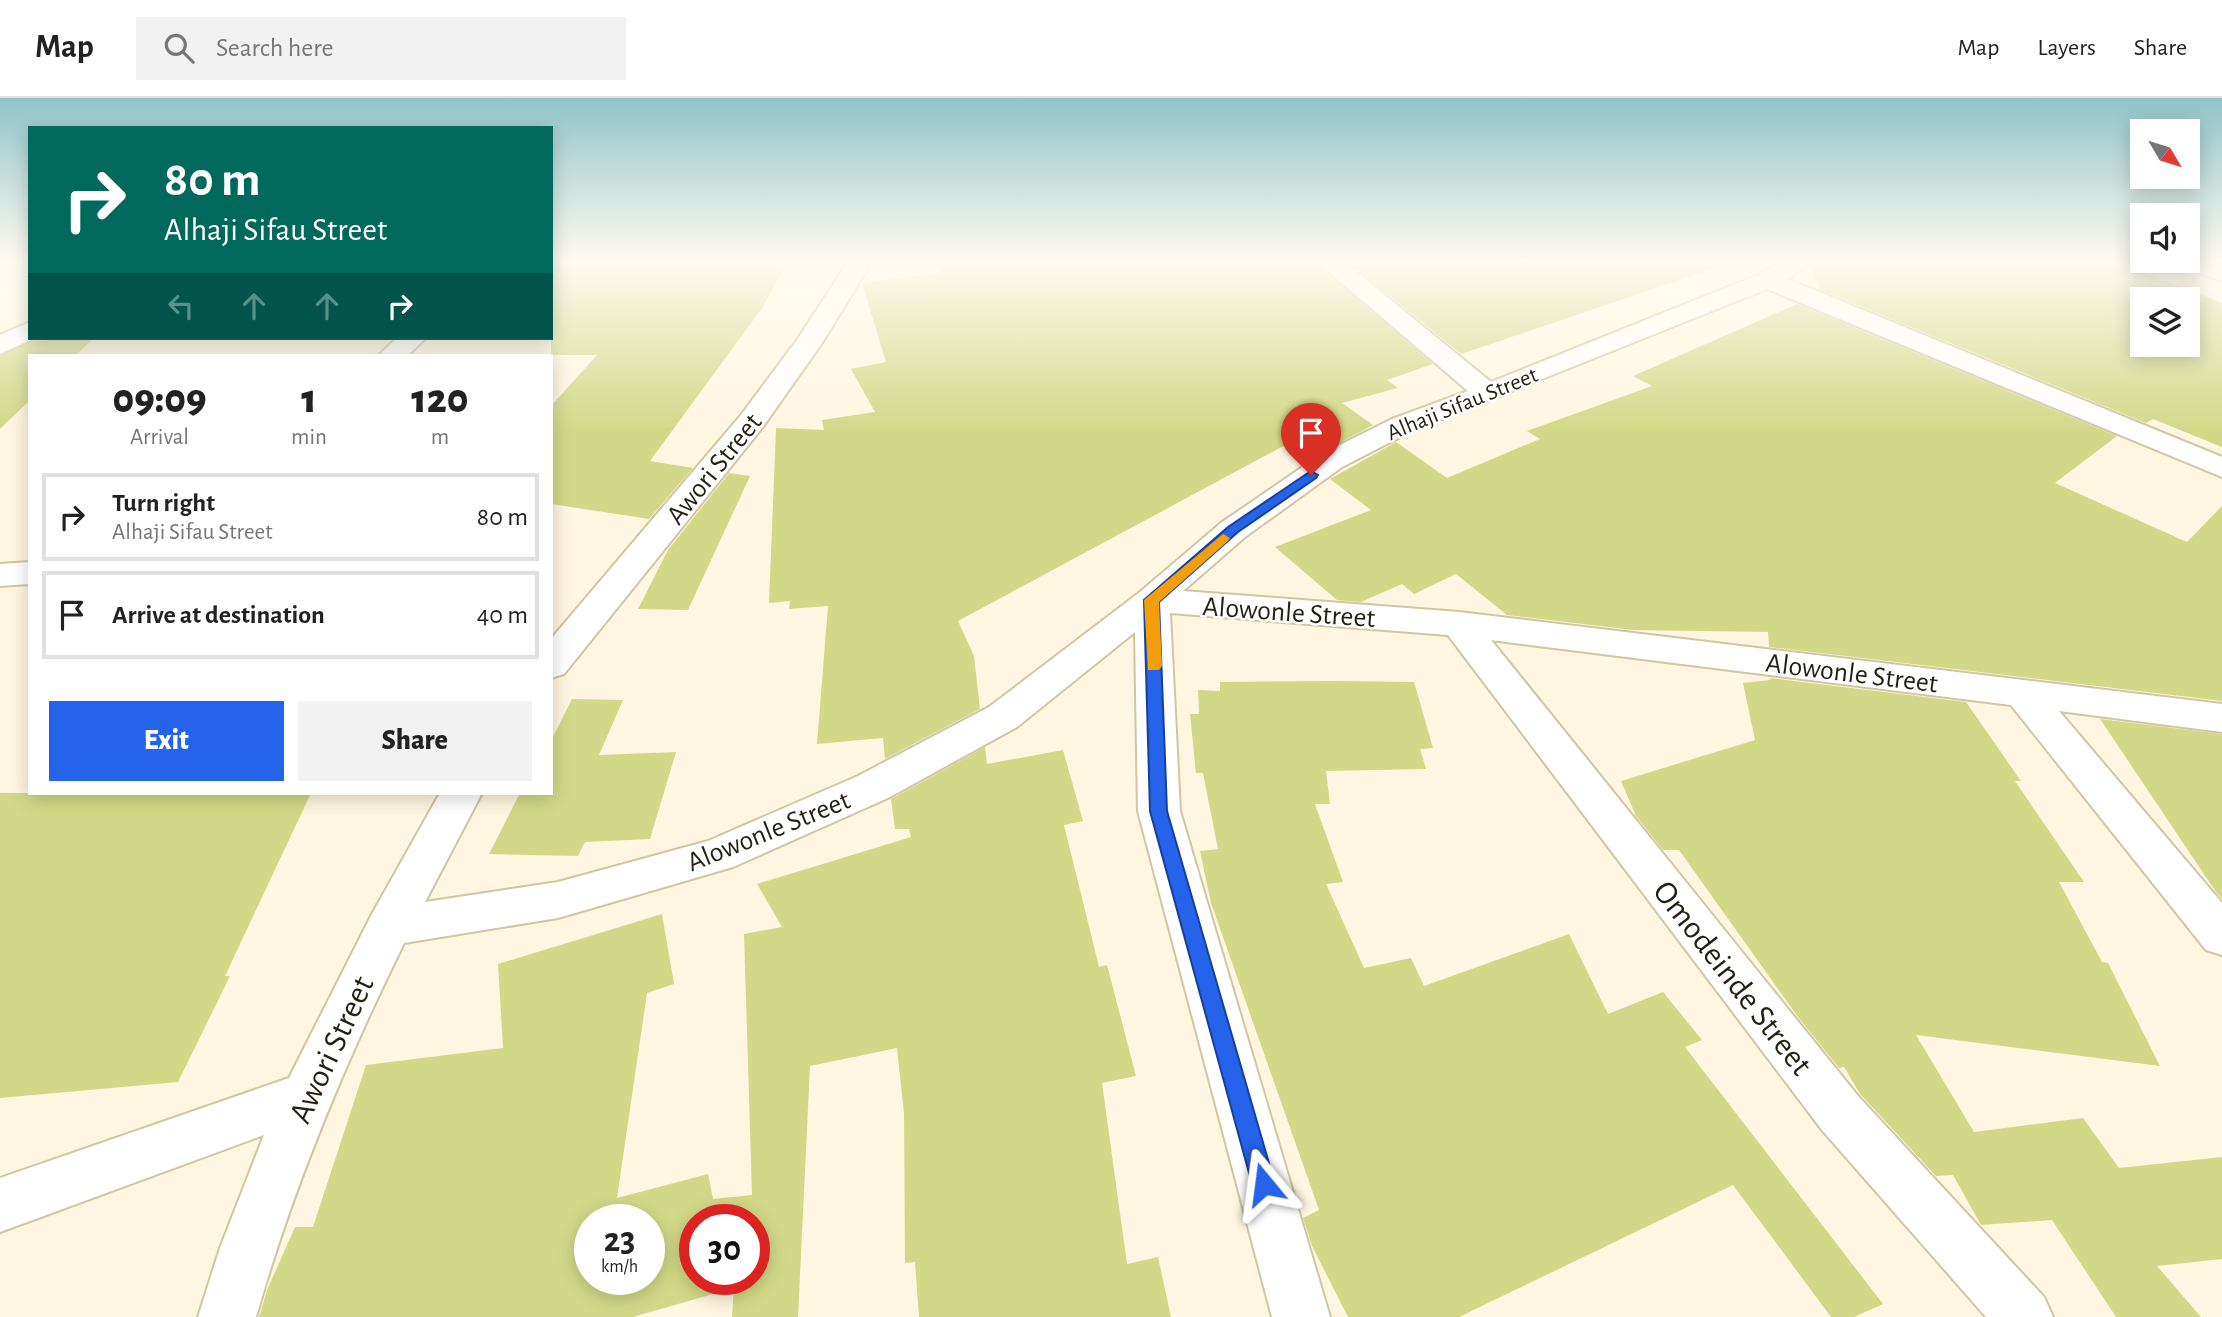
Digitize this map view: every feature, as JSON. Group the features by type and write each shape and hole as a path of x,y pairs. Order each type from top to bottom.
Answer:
{"street":[{"name":"Awori Street","path":"553,659 565,626 711,473 814,339 827,317"},
{"path":"1396,317 1488,393"},
{"name":"Alhaji Sifau Street","path":"1152,600 1233,530 1331,461 1402,425 1676,317"},
{"path":"1856,317 2222,468"},
{"path":"0,346 28,331"},
{"path":"393,354 411,340"},
{"path":"0,575 28,573"},
{"path":"1152,600 1158,811 1301,1317"},
{"name":"Alowonle Street","path":"388,927 558,900 718,855 873,788 1003,717 1152,600 1459,624 2222,718"},
{"name":"Omodeinde Street","path":"1459,624 1840,1113 2024,1317"},
{"path":"2022,693 2222,936"},
{"name":"Awori Street","path":"227,1317 242,1259 306,1096 388,927 460,795"},
{"path":"0,1205 306,1096"}],"building":[{"path":"553,317 755,317 650,461 693,468 649,519 553,504 553,404 597,355 551,354"},
{"path":"872,317 1378,317 1433,364 1387,380 1398,388 1342,403 1373,425 1307,461 1287,444 958,621 974,656 980,709 885,759 883,738 817,744 828,606 789,609 790,601 769,603 776,428 824,430 822,420 875,412 851,369 886,362"},
{"path":"1416,317 1571,317 1461,354"},
{"path":"1768,317 1828,317 2117,436 2055,483 2187,542 2222,506 2222,701 1769,647 1768,632 1633,630 1507,615 1456,574 1414,594 1402,584 1361,602 1337,600 1275,547 1371,510 1330,479 1396,442 1447,478 1540,439 1527,431 1652,386 1633,376"},
{"path":"1886,317 2130,317 2130,357 2200,357 2200,317 2222,317 2222,447 2153,419 2146,423"},
{"path":"33,340 92,340 77,354 28,354 28,402 0,429 0,356"},
{"path":"729,473 750,476 688,610 638,609 668,550"},
{"path":"1770,678 1966,702 2021,781 2015,781 2084,882 2059,882 2102,962 2108,963 2160,1066 1916,1035 1974,1132 2083,1118 2119,1168 2222,1157 2222,1259 2157,1266 2201,1317 2116,1317 2052,1220 1981,1225 1953,1175 1936,1176 1860,1094 1844,1067 1839,1068 1798,1017 1679,850 1663,850 1636,816 1621,781 1755,740 1743,683"},
{"path":"1220,682 1414,682 1433,748 1420,749 1426,769 1326,771 1330,804 1315,804 1343,882 1326,884 1364,968 1411,958 1424,986 1569,934 1608,1014 1663,992 1702,1040 1685,1047 1883,1304 1854,1317 1831,1317 1733,1185 1459,1317 1348,1317 1312,1246 1303,1218 1319,1210 1211,903 1200,851 1218,849 1203,773 1196,773 1190,714 1199,714 1198,690 1220,691"},
{"path":"572,699 623,700 599,755 676,752 650,839 585,842 578,856 489,854 519,795 553,795 553,737"},
{"path":"2100,719 2222,734 2222,899 2216,892"},
{"path":"985,747 987,764 1063,750 1083,821 1064,825 1099,967 1107,965 1136,1076 1102,1083 1127,1264 1158,1257 1171,1317 919,1317 915,1262 905,1263 904,1114 897,1048 810,1066 798,1317 732,1317 734,1295 770,1295 770,1204 679,1204 679,1295 710,1295 633,1317 259,1317 267,1290 295,1227 313,1227 366,1065 503,1048 498,964 662,914 674,984 647,993 617,1198 708,1174 713,1199 752,1195 744,934 782,927 757,884 911,837 909,829 895,829 891,799"},
{"path":"0,793 310,795 225,976 230,976 178,1082 0,1098"}],"slow traffic":[{"path":"1154,666 1152,600 1223,538"}],"route":[{"path":"1264,1184 1158,811 1152,600 1233,530 1311,475"}]}
